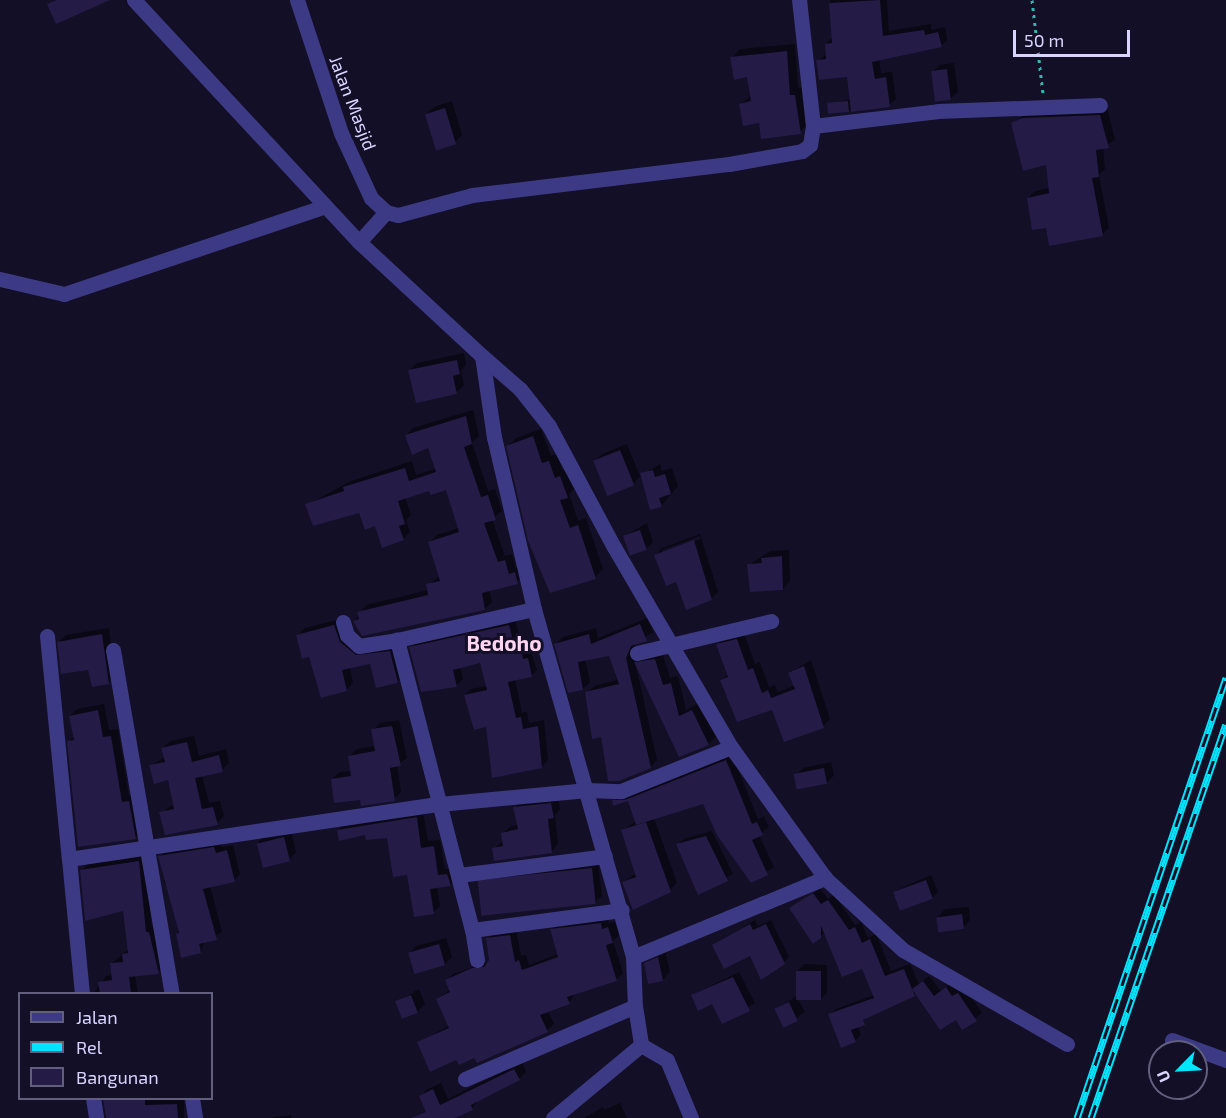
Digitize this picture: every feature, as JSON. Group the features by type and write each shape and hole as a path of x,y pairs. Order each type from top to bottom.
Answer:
{"street":[{"path":"134,0 326,206 365,235 482,356 520,389 549,426 670,644 731,747 825,878 903,950 1067,1044"},
{"name":"Jalan Masjid","path":"297,0 341,133 371,198 386,212"},
{"path":"365,235 386,212 398,215 472,195 789,156 810,146 813,126 799,0"},
{"path":"813,126 938,111 1100,105"},
{"path":"0,279 64,294 326,206"},
{"path":"482,356 494,437 534,609 622,910 633,957 635,1006 641,1045"},
{"path":"343,621 347,635 359,646 397,640 534,609"},
{"path":"637,653 771,621"},
{"path":"48,636 82,992"},
{"path":"397,640 459,875 477,960"},
{"path":"113,650 172,992"},
{"path":"69,859 439,804 587,790 621,791 731,747"},
{"path":"459,875 605,856"},
{"path":"633,957 825,878"},
{"path":"472,930 622,910"},
{"path":"465,1079 635,1006"},
{"path":"553,1118 641,1045"},
{"path":"641,1045 666,1060 691,1118"},
{"path":"1208,1053 1226,1060"},
{"path":"93,1100 96,1118"},
{"path":"192,1100 195,1118"}],"path":[{"path":"1032,0 1045,107"}],"building":[{"path":"57,0 110,0 56,24 47,4"},
{"path":"880,0 883,36 924,30 925,35 938,32 942,47 872,62 875,79 886,77 890,107 851,112 847,77 819,80 816,60 826,59 825,44 832,43 829,3"},
{"path":"787,51 790,95 795,95 801,134 761,139 759,123 743,126 739,104 751,101 747,77 734,80 730,57"},
{"path":"947,69 951,100 935,102 931,71"},
{"path":"848,101 849,112 828,114 827,103"},
{"path":"445,108 456,144 436,150 425,114"},
{"path":"1100,115 1109,148 1096,150 1099,177 1092,178 1103,236 1049,246 1046,228 1032,230 1027,198 1049,193 1046,165 1023,171 1011,123 1022,118"},
{"path":"457,360 460,374 453,376 457,394 416,403 408,370"},
{"path":"466,416 472,444 464,447 481,497 488,495 496,520 484,523 498,562 505,560 509,574 515,572 518,584 482,593 485,610 362,636 353,621 359,619 357,612 428,595 426,584 440,581 428,542 459,532 446,490 431,495 429,491 398,501 405,524 399,526 404,540 382,548 375,526 365,530 359,513 313,526 305,504 344,491 343,487 405,468 409,481 436,472 428,448 412,455 405,435"},
{"path":"533,436 542,463 549,461 555,478 560,476 568,498 560,500 570,528 578,525 596,579 550,593 528,541 506,446"},
{"path":"620,450 634,485 607,496 593,461"},
{"path":"653,470 655,477 665,474 671,494 659,498 662,507 650,510 640,473"},
{"path":"640,530 647,550 630,556 623,536"},
{"path":"694,540 712,600 686,610 676,582 666,586 654,555"},
{"path":"782,556 783,590 750,592 747,564 762,563 761,558"},
{"path":"640,624 647,641 631,646 626,658 651,768 619,781 608,781 601,737 592,739 585,692 619,684 609,656 578,662 583,690 568,693 554,644 589,634 591,644"},
{"path":"334,625 340,642 356,655 390,651 398,683 376,688 370,664 342,670 347,691 321,698 309,657 302,659 296,635"},
{"path":"509,625 514,644 520,643 523,659 528,658 532,677 508,682 516,718 521,717 523,729 538,726 542,768 492,778 486,727 474,730 464,695 487,690 480,663 453,670 457,687 421,692 409,647"},
{"path":"102,634 109,684 92,687 88,670 61,674 57,642"},
{"path":"737,639 748,670 753,668 762,693 768,690 771,698 795,689 788,673 804,666 824,728 784,742 772,710 737,722 720,680 728,677 716,644"},
{"path":"655,659 663,685 671,683 679,716 692,710 709,745 679,757 634,662"},
{"path":"98,710 103,737 111,736 122,802 129,801 136,839 78,847 67,741 74,740 69,716"},
{"path":"392,726 401,766 390,768 395,801 361,806 360,800 334,803 331,779 351,776 348,756 375,751 371,729"},
{"path":"187,742 192,762 219,755 223,772 195,778 202,809 213,807 218,825 165,835 159,812 174,809 168,780 154,784 149,765 165,762 161,748"},
{"path":"726,760 752,824 757,822 763,835 752,840 768,875 751,883 717,835 703,804 636,825 628,801 613,806 612,800 625,800"},
{"path":"824,768 827,784 797,790 794,774"},
{"path":"551,803 554,818 548,819 552,853 494,861 492,848 503,846 501,833 518,829 513,807"},
{"path":"417,817 421,848 434,846 438,875 447,874 451,886 430,889 434,914 414,917 407,875 393,877 387,838 366,840 365,835 339,841 337,830"},
{"path":"646,822 671,892 633,910 622,882 636,877 621,830"},
{"path":"706,836 728,881 698,895 676,844"},
{"path":"284,837 290,861 263,868 257,844"},
{"path":"214,847 216,853 227,850 235,882 203,889 217,940 199,944 201,953 181,958 176,934 179,933 158,856"},
{"path":"139,861 146,932 149,932 159,974 129,977 131,992 100,992 98,982 112,980 110,963 123,962 122,954 128,953 123,911 85,921 80,870"},
{"path":"592,868 596,904 481,916 478,880"},
{"path":"926,880 933,899 900,911 893,892"},
{"path":"813,893 821,904 828,900 849,930 855,927 862,943 870,939 885,976 904,969 915,996 863,1020 865,1025 851,1030 856,1042 841,1048 828,1014 874,998 862,969 842,977 821,926 821,938 813,944 789,908"},
{"path":"962,914 964,929 938,932 936,918"},
{"path":"601,923 602,929 608,927 613,943 606,945 617,981 567,997 570,1004 540,1015 548,1032 477,1063 474,1058 459,1065 456,1060 430,1072 417,1042 449,1028 436,999 450,992 445,980 472,968 484,967 489,960 486,938 510,935 515,962 519,960 522,970 558,957 550,929"},
{"path":"750,924 753,930 766,924 785,964 761,980 750,956 724,969 712,945"},
{"path":"439,944 445,965 414,974 408,953"},
{"path":"658,957 663,981 648,984 644,963"},
{"path":"796,971 821,971 821,1000 796,1000"},
{"path":"733,977 750,1011 722,1024 712,1004 698,1011 691,995"},
{"path":"923,981 934,996 946,987 952,996 958,993 977,1021 962,1030 956,1020 940,1030 912,989"},
{"path":"411,995 418,1013 402,1019 395,1001"},
{"path":"789,1002 798,1021 783,1028 774,1009"},
{"path":"514,1069 520,1080 471,1105 473,1110 455,1118 411,1118 426,1112 419,1096 433,1089 440,1105"},
{"path":"103,1100 145,1100 145,1105 177,1104 178,1118 106,1118"}],"railway":[{"path":"1077,1118 1226,677"},
{"path":"1091,1118 1226,724"}],"district":[{"name":"Bedoho","path":"504,643"}]}
